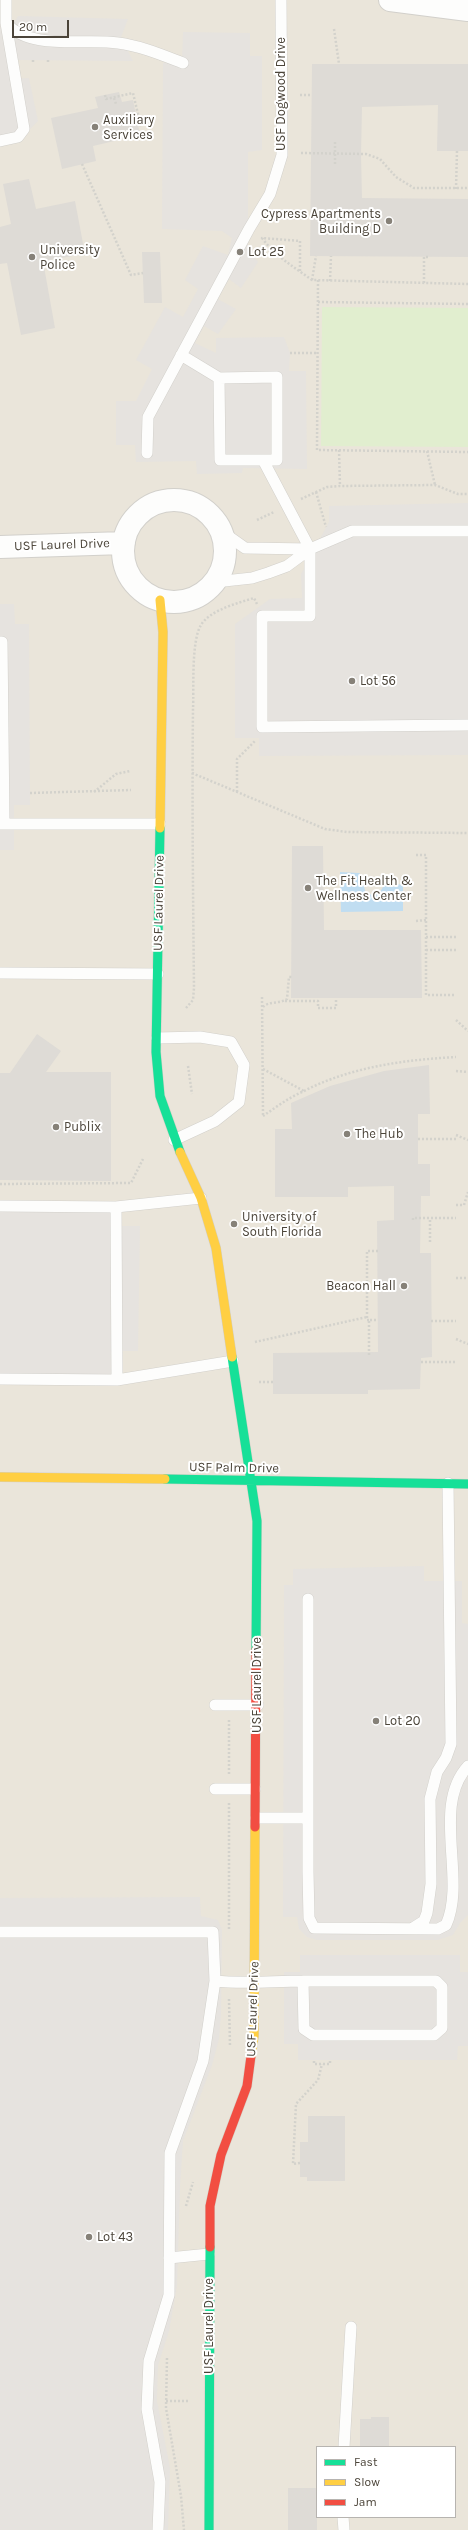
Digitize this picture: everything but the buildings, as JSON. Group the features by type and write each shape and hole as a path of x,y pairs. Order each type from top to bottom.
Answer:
{"street":[{"path":"390,0 468,10"},
{"name":"USF Laurel Drive","path":"168,500 184,501 200,507 212,517 221,531 225,546 224,563 215,582 205,592 190,600 173,603 160,600 141,590 130,577 124,560 124,543 129,527 139,514 153,505 168,500"},
{"name":"USF Laurel Drive","path":"0,546 124,543"},
{"name":"USF Laurel Drive","path":"160,600 163,632 157,1038 160,1096 174,1140 201,1198 216,1248 249,1482 257,1521 258,1705 255,1789 255,1981 252,2060 247,2086 221,2155 210,2206 209,2530"},
{"name":"USF Palm Drive","path":"0,1477 249,1482 468,1484"}],"lane":[{"path":"0,141 18,137 24,129 6,23 6,0"},
{"name":"USF Dogwood Drive","path":"147,453 148,417 249,229 270,194 282,156 281,0"},
{"path":"6,23 18,34 40,40 118,43 150,51 182,64"},
{"path":"181,355 219,378 277,377 277,460 220,460 219,378"},
{"path":"263,460 310,549 310,616 262,616 262,727 468,725"},
{"path":"221,531 245,548 253,550 310,549"},
{"path":"215,582 252,578 287,566 310,549 352,531 468,531"},
{"path":"0,642 2,642 2,824 160,824"},
{"path":"0,973 158,974"},
{"path":"157,1038 200,1037 231,1042 244,1065 239,1102 216,1121 174,1140"},
{"path":"0,1206 116,1207 201,1198"},
{"path":"116,1207 117,1380"},
{"path":"0,1379 117,1380 233,1361"},
{"path":"413,1928 424,1921 431,1884 430,1799 437,1772 446,1758 452,1744 448,1483"},
{"path":"308,1599 308,1918 314,1928 438,1929 446,1925 451,1914 453,1796 462,1773 468,1766"},
{"path":"215,1705 258,1705"},
{"path":"215,1789 255,1789"},
{"path":"256,1818 308,1818"},
{"path":"0,1932 213,1932 215,1981 203,2061 170,2153 169,2295 149,2361 147,2409 160,2482 158,2530"},
{"path":"215,1981 255,1981 304,1981 436,1981 442,1987 442,2028 434,2035 313,2035 304,2029 304,1981"},
{"path":"169,2258 209,2254"},
{"path":"344,2446 351,2327"},
{"path":"343,2518 344,2530"}],"path":[{"path":"334,29 339,64"},
{"path":"105,95 106,100 134,93 141,127"},
{"path":"300,95 312,95"},
{"path":"114,98 116,104"},
{"path":"335,142 335,165"},
{"path":"456,189 457,151"},
{"path":"301,153 366,154 380,159 396,177 414,188 468,188"},
{"path":"82,164 131,275 143,273"},
{"path":"300,271 300,241 262,238 270,248 300,271 312,280 468,284"},
{"path":"312,280 316,256"},
{"path":"330,256 330,281"},
{"path":"424,283 424,257 430,258"},
{"path":"318,280 317,450 468,452"},
{"path":"318,302 468,304"},
{"path":"290,353 318,353"},
{"path":"339,450 340,486"},
{"path":"427,451 436,486"},
{"path":"257,520 316,492 340,486 436,486 458,494 468,494"},
{"path":"316,492 326,528"},
{"path":"186,1008 193,1000 194,988 192,773 194,669 197,633 201,624 210,617 227,607 254,598"},
{"path":"238,792 238,760 259,738"},
{"path":"93,792 116,774 130,771"},
{"path":"192,773 325,829 347,832 468,833"},
{"path":"30,793 131,790"},
{"path":"416,855 426,855 426,995 456,995"},
{"path":"416,921 426,920"},
{"path":"426,937 456,937"},
{"path":"426,950 456,950"},
{"path":"421,971 426,971"},
{"path":"285,1001 289,995 289,978 292,978"},
{"path":"262,997 263,1116 304,1091 343,1074 385,1064 456,1057"},
{"path":"262,1008 267,1004 285,1001 318,1001 318,1008 336,1008 336,998"},
{"path":"456,1020 468,1031"},
{"path":"188,1066 192,1094"},
{"path":"263,1069 304,1091"},
{"path":"456,1071 468,1072"},
{"path":"418,1139 456,1137 468,1140"},
{"path":"0,1184 131,1183 143,1160"},
{"path":"456,1205 464,1205 468,1192"},
{"path":"413,1220 413,1218 456,1218"},
{"path":"430,1218 430,1242"},
{"path":"378,1251 367,1251 367,1320 378,1320"},
{"path":"456,1278 468,1278"},
{"path":"255,1342 367,1317"},
{"path":"370,1320 370,1355"},
{"path":"431,1321 456,1321"},
{"path":"456,1339 468,1344"},
{"path":"421,1362 456,1362"},
{"path":"260,1382 273,1382"},
{"path":"229,1712 229,1784"},
{"path":"229,1795 229,1937"},
{"path":"314,2061 314,2064 330,2064 330,2061"},
{"path":"300,2163 293,2164 296,2104 318,2080 322,2064"},
{"path":"169,2350 166,2401 167,2422 181,2496 184,2530"},
{"path":"162,2401 209,2401"}],"shaded area":[{"name":"University of South Florida","path":"0,0 468,0 468,2530 0,2530"},
{"path":"18,16 128,19 121,37 133,61 16,60 6,36"},
{"path":"0,24 12,79 29,78 38,121 25,134 0,139"},
{"name":"Lot 25","path":"183,32 250,33 250,56 262,56 262,150 248,152 248,249 258,262 241,288 229,279 216,298 236,309 218,334 204,326 195,343 216,353 216,338 284,337 290,353 289,371 306,371 307,469 243,468 242,473 197,474 196,461 136,462 135,445 116,445 116,401 136,401 152,369 136,360 165,307 183,317 198,289 185,280 203,246 228,255 232,238 222,231 162,229 163,63 182,63"},
{"name":"Lot 56","path":"468,503 468,755 259,756 259,738 235,738 235,624 270,599 302,598 301,574 329,522 329,506"},
{"path":"0,604 14,604 15,624 29,624 30,805 14,805 14,850 0,850"},
{"path":"0,1206 116,1207 116,1226 140,1226 138,1351 117,1351 117,1380 0,1380"},
{"name":"Lot 20","path":"424,1566 424,1581 462,1581 462,1623 468,1624 468,1915 460,1923 453,1935 438,1940 317,1940 307,1937 299,1929 297,1917 283,1917 284,1585 293,1585 293,1569"},
{"name":"Lot 43","path":"200,1897 201,1916 218,1920 222,1930 221,2015 219,2039 212,2065 183,2141 177,2286 169,2331 158,2365 157,2401 170,2468 168,2530 0,2530 0,1898"},
{"path":"300,1955 460,1955 460,1972 468,1972 468,2046 458,2046 457,2060 298,2060 298,2044 284,2044 284,1972 300,1972"}],"green space":[{"path":"322,307 468,308 468,447 321,446"}],"water":[{"path":"340,872 359,873 365,878 364,887 366,893 373,895 380,892 386,882 403,885 403,911 341,912"}],"traffic: fast":[{"path":"160,828 156,1052 160,1096 180,1152"},
{"path":"232,1357 257,1521 256,1650"},
{"path":"165,1479 468,1484"},
{"path":"209,2530 210,2247"}],"traffic: slow":[{"path":"160,600 163,632 160,828"},
{"path":"180,1152 201,1198 216,1248 232,1357"},
{"path":"0,1477 165,1479"},
{"path":"251,2056 254,2036 255,1827"}],"traffic: jam":[{"path":"255,1827 256,1650"},
{"path":"210,2247 210,2206 221,2155 247,2086 251,2056"}],"place":[{"name":"Auxiliary Services","path":"95,127"},
{"name":"Cypress Apartments Building D","path":"389,221"},
{"name":"Lot 25","path":"240,252"},
{"name":"University Police","path":"32,257"},
{"name":"Lot 56","path":"352,681"},
{"name":"The Fit Health & Wellness Center","path":"308,888"},
{"name":"Publix","path":"56,1127"},
{"name":"The Hub","path":"347,1134"},
{"name":"University of South Florida","path":"234,1224"},
{"name":"Beacon Hall","path":"404,1286"},
{"name":"Lot 20","path":"376,1721"},
{"name":"Lot 43","path":"89,2237"}]}
